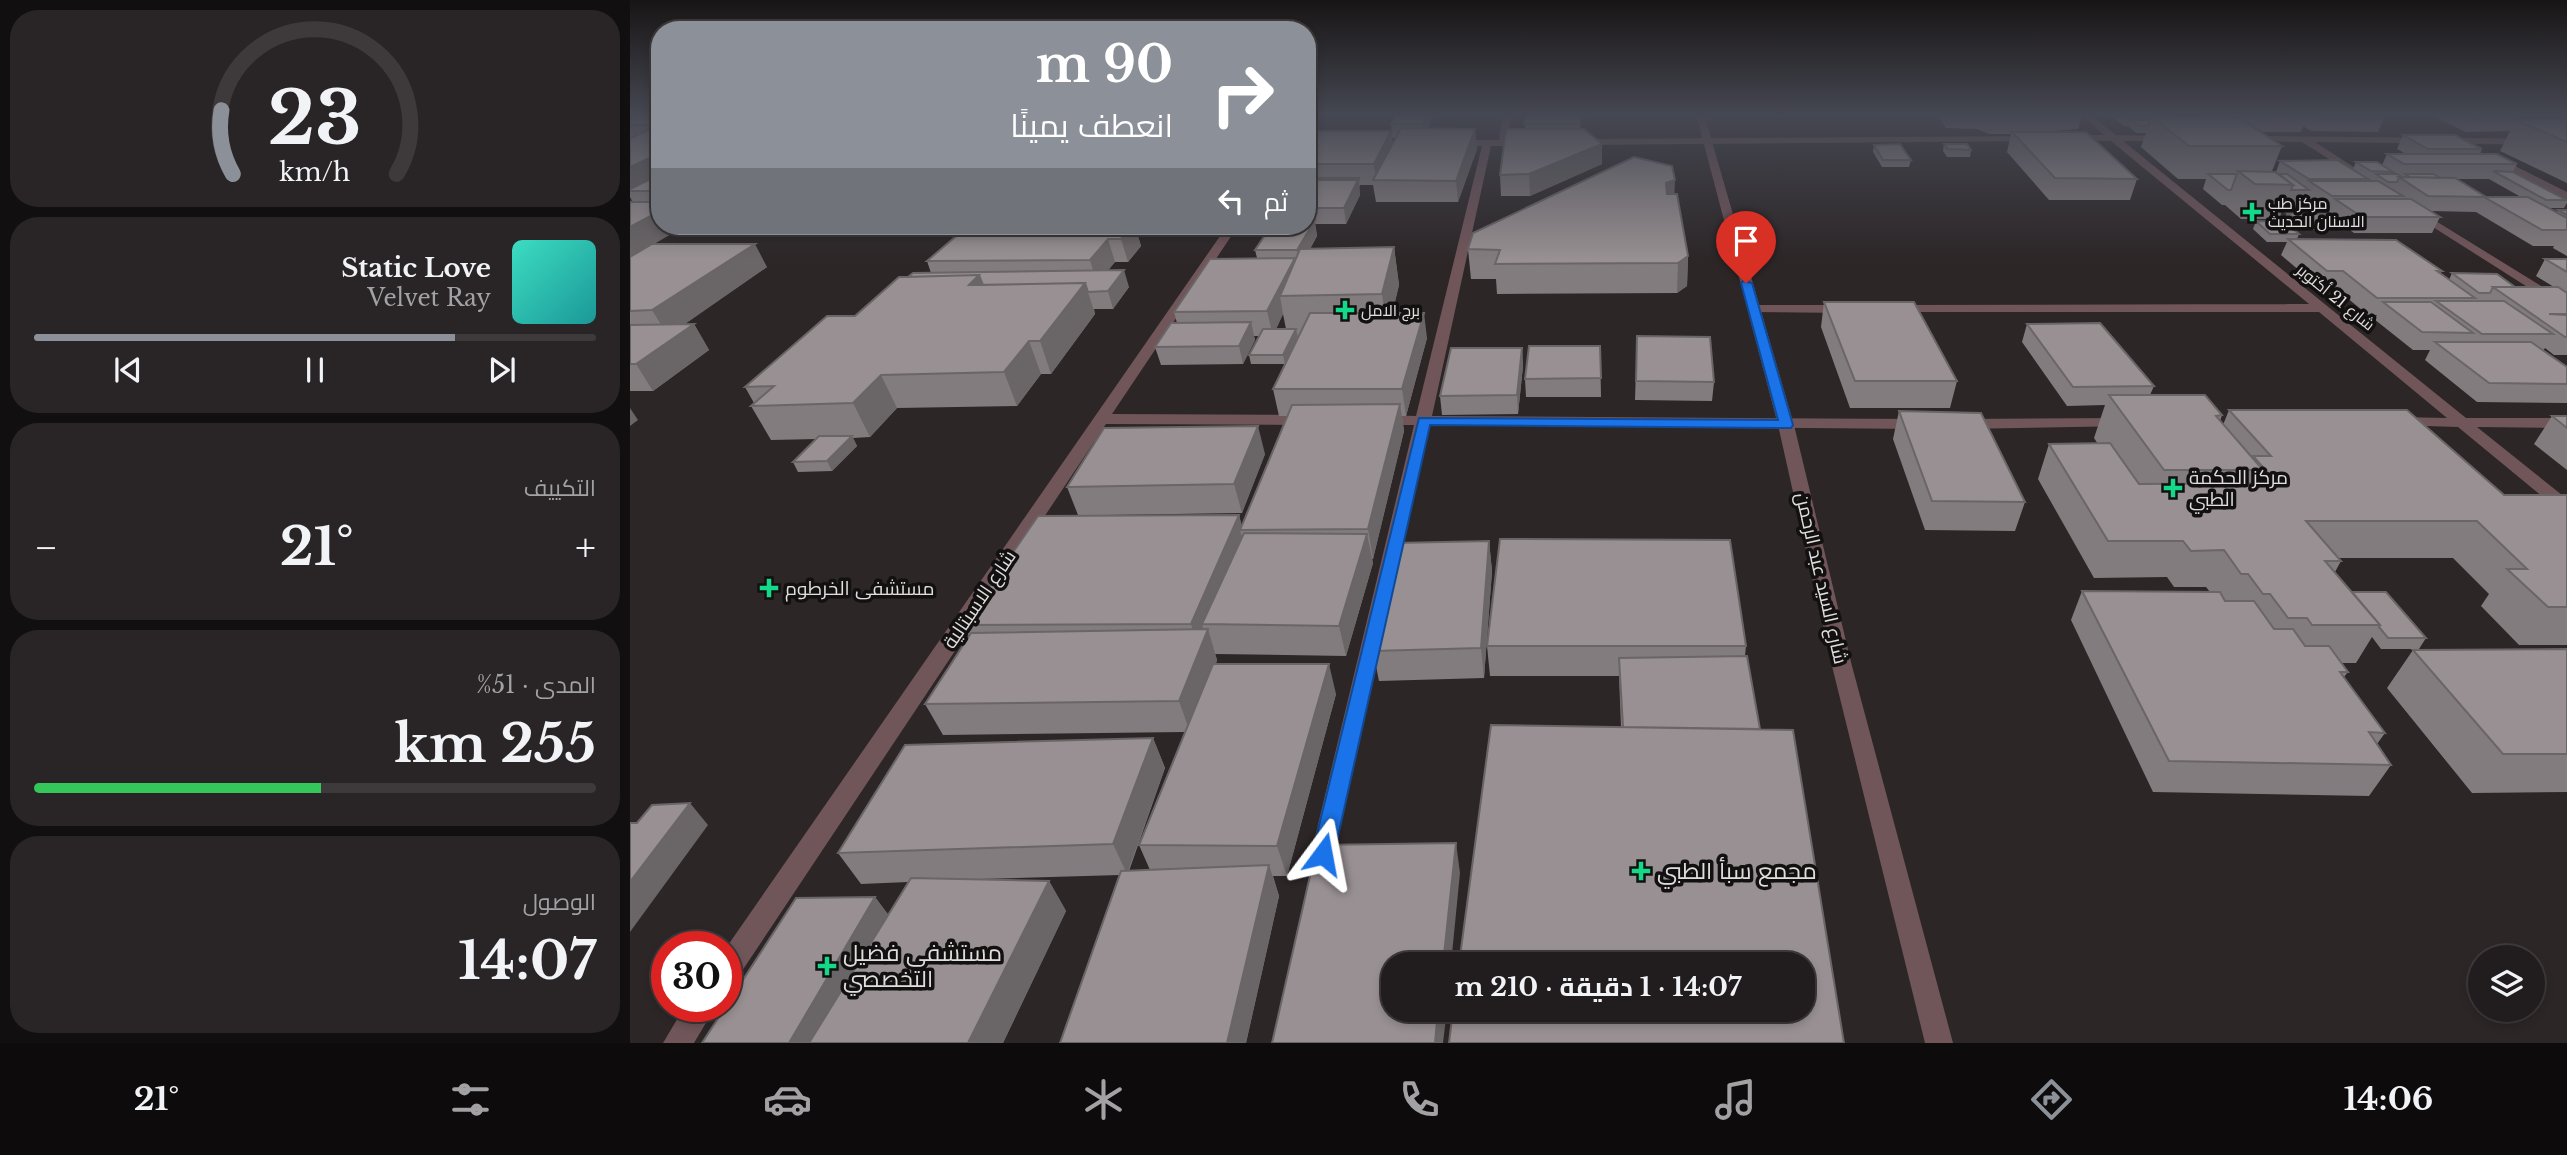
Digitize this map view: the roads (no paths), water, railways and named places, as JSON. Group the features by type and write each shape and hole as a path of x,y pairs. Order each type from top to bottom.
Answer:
{"street":[{"path":"1317,881 1424,421 1490,163"},
{"name":"شارع السيد عبد الرحمن","path":"1713,163 1786,425 1842,666 1939,1043"},
{"name":"شارع 21 أكتوبر","path":"2142,163 2567,508"},
{"path":"2340,163 2372,183"},
{"path":"2502,163 2567,196"},
{"path":"2406,205 2567,308"},
{"name":"شارع الاسبتالية","path":"742,947 1226,235"},
{"path":"1754,309 2322,308"},
{"path":"1101,419 1330,420"},
{"path":"1370,420 1786,425 2141,423"},
{"path":"2379,423 2567,423"},
{"path":"677,1043 691,1022"}],"place":[{"name":"مركز طب الاسنان الحديث","path":"2252,212"},
{"name":"برج الامل","path":"1345,310"},
{"name":"مركز الحكمة الطبي","path":"2173,488"},
{"name":"مستشفى الخرطوم","path":"769,588"},
{"name":"مجمع سبأ الطبي","path":"1641,871"},
{"name":"مستشفى فضيل التخصصي","path":"827,966"}]}
